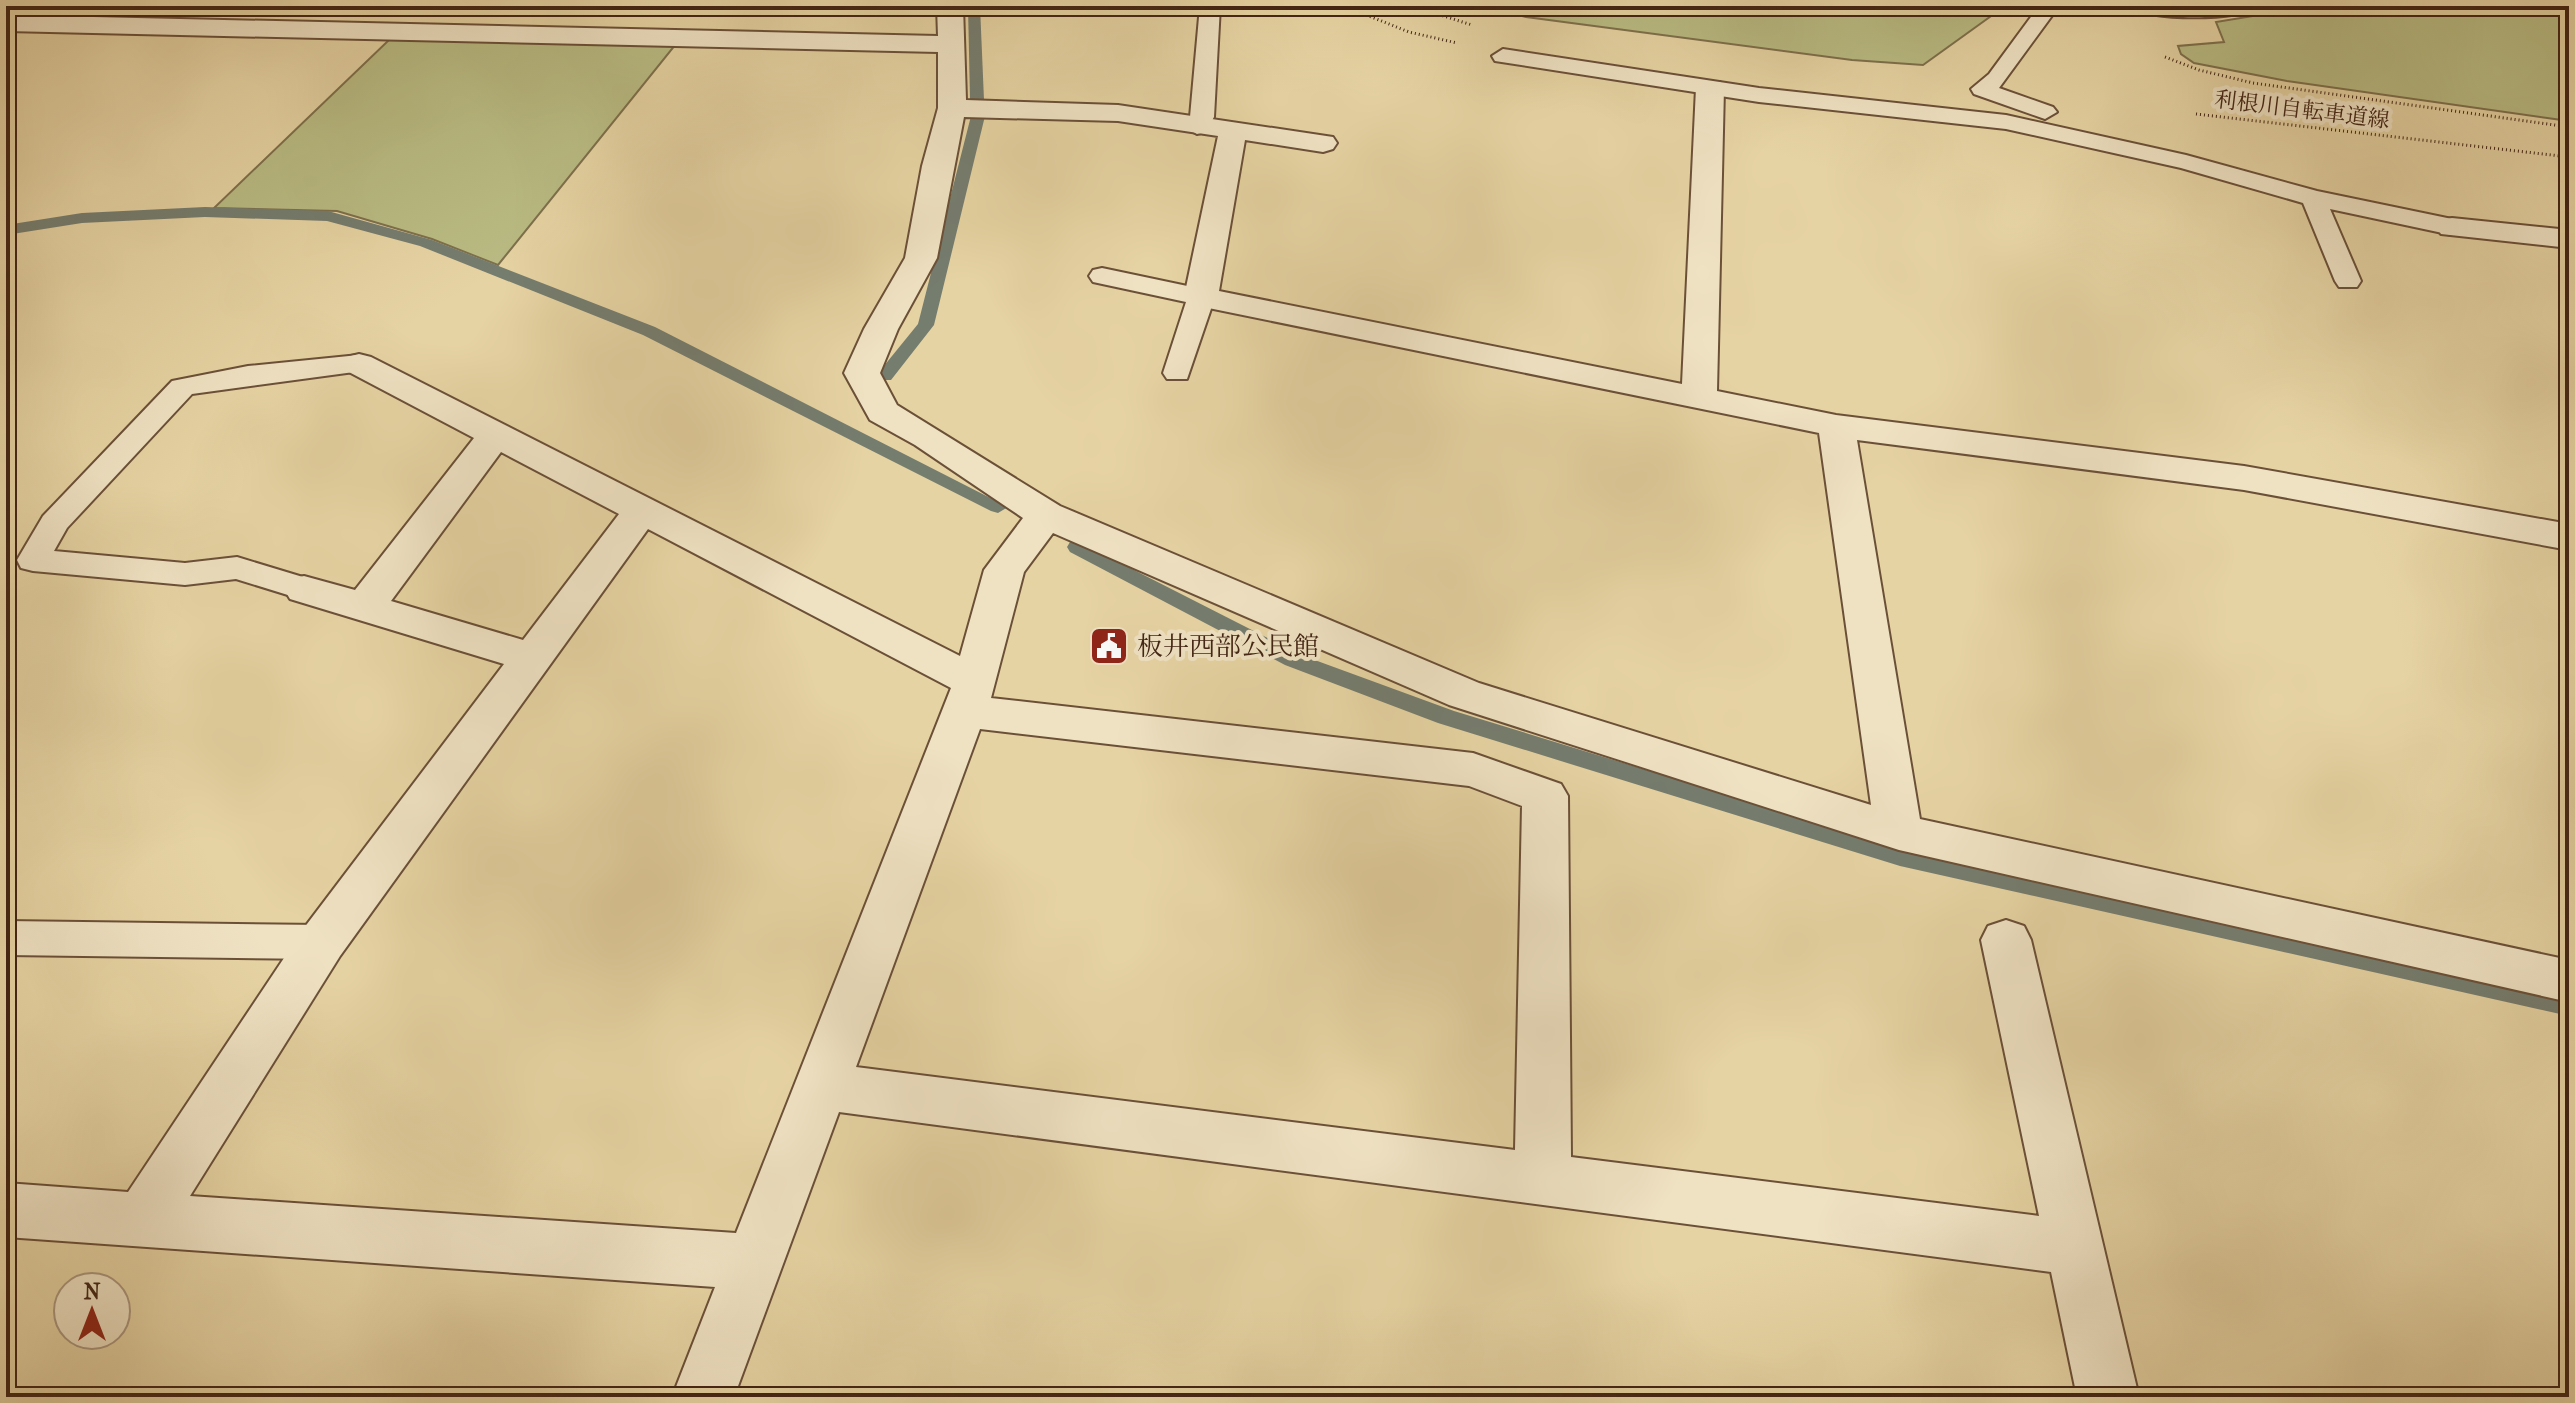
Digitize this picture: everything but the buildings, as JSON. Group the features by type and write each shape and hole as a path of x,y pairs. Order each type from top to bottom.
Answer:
{"street":[{"path":"950,6 952,108 921,258 881,329 862,373 883,412 928,437 1046,515 1464,694 1899,832 2569,981"},
{"path":"6,23 952,44"},
{"path":"6,52 45,24"},
{"path":"1699,397 1710,88"},
{"path":"952,108 1118,113 1197,127 1323,143"},
{"path":"1234,132 1228,146 1201,297 1836,426 2244,478 2569,537"},
{"path":"2452,227 2569,239"},
{"path":"359,364 641,511 969,697 1473,770 1545,796 1543,1180"},
{"path":"1836,426 1899,832"},
{"path":"364,607 495,435"},
{"path":"144,1218 322,942 641,511"},
{"path":"703,1397 969,697 1004,570 1046,515"},
{"path":"304,589 530,657"},
{"path":"2006,940 2108,1397"},
{"path":"821,1086 2075,1248"},
{"path":"6,1210 754,1262"}],"lane":[{"path":"1197,127 1202,117 1210,6"},
{"path":"1982,89 1997,79 2049,6"},
{"path":"2139,6 2199,12 2249,6"},
{"path":"1503,56 1759,95 2006,122 2186,162 2313,198 2452,227"},
{"path":"1953,89 1982,89 2186,162"},
{"path":"1759,95 1789,91 1924,90"},
{"path":"2313,198 2348,281"},
{"path":"1102,276 1201,297 1177,373"},
{"path":"304,589 237,568 185,574 33,560 54,523 182,387 248,375 359,364"},
{"path":"6,938 322,942"}],"path":[{"path":"1344,6 1409,32 1503,56"},
{"path":"1868,6 1922,14 1925,6"},
{"path":"2154,51 2186,68 2267,84 2421,109 2569,127"},
{"name":"利根川自転車道線","path":"2189,113 2569,157"}],"green space":[{"path":"1482,6 2005,6 1923,65 1852,60 1526,17"},
{"path":"2314,6 2569,6 2569,60 2563,60 2569,67 2569,121 2287,81 2194,63 2181,54 2178,46 2224,42 2216,22"},
{"path":"390,39 676,44 498,265 432,239 337,211 214,208"}],"waterway":[{"path":"974,6 977,100"},
{"path":"885,376 926,325 978,116"},
{"path":"6,230 82,218 205,212 328,216 426,243 649,331 998,507"},
{"path":"1077,547 1293,660 1446,717 1900,857 2569,1005"}],"place":[{"name":"板井西部公民館","path":"1109,646"}]}
